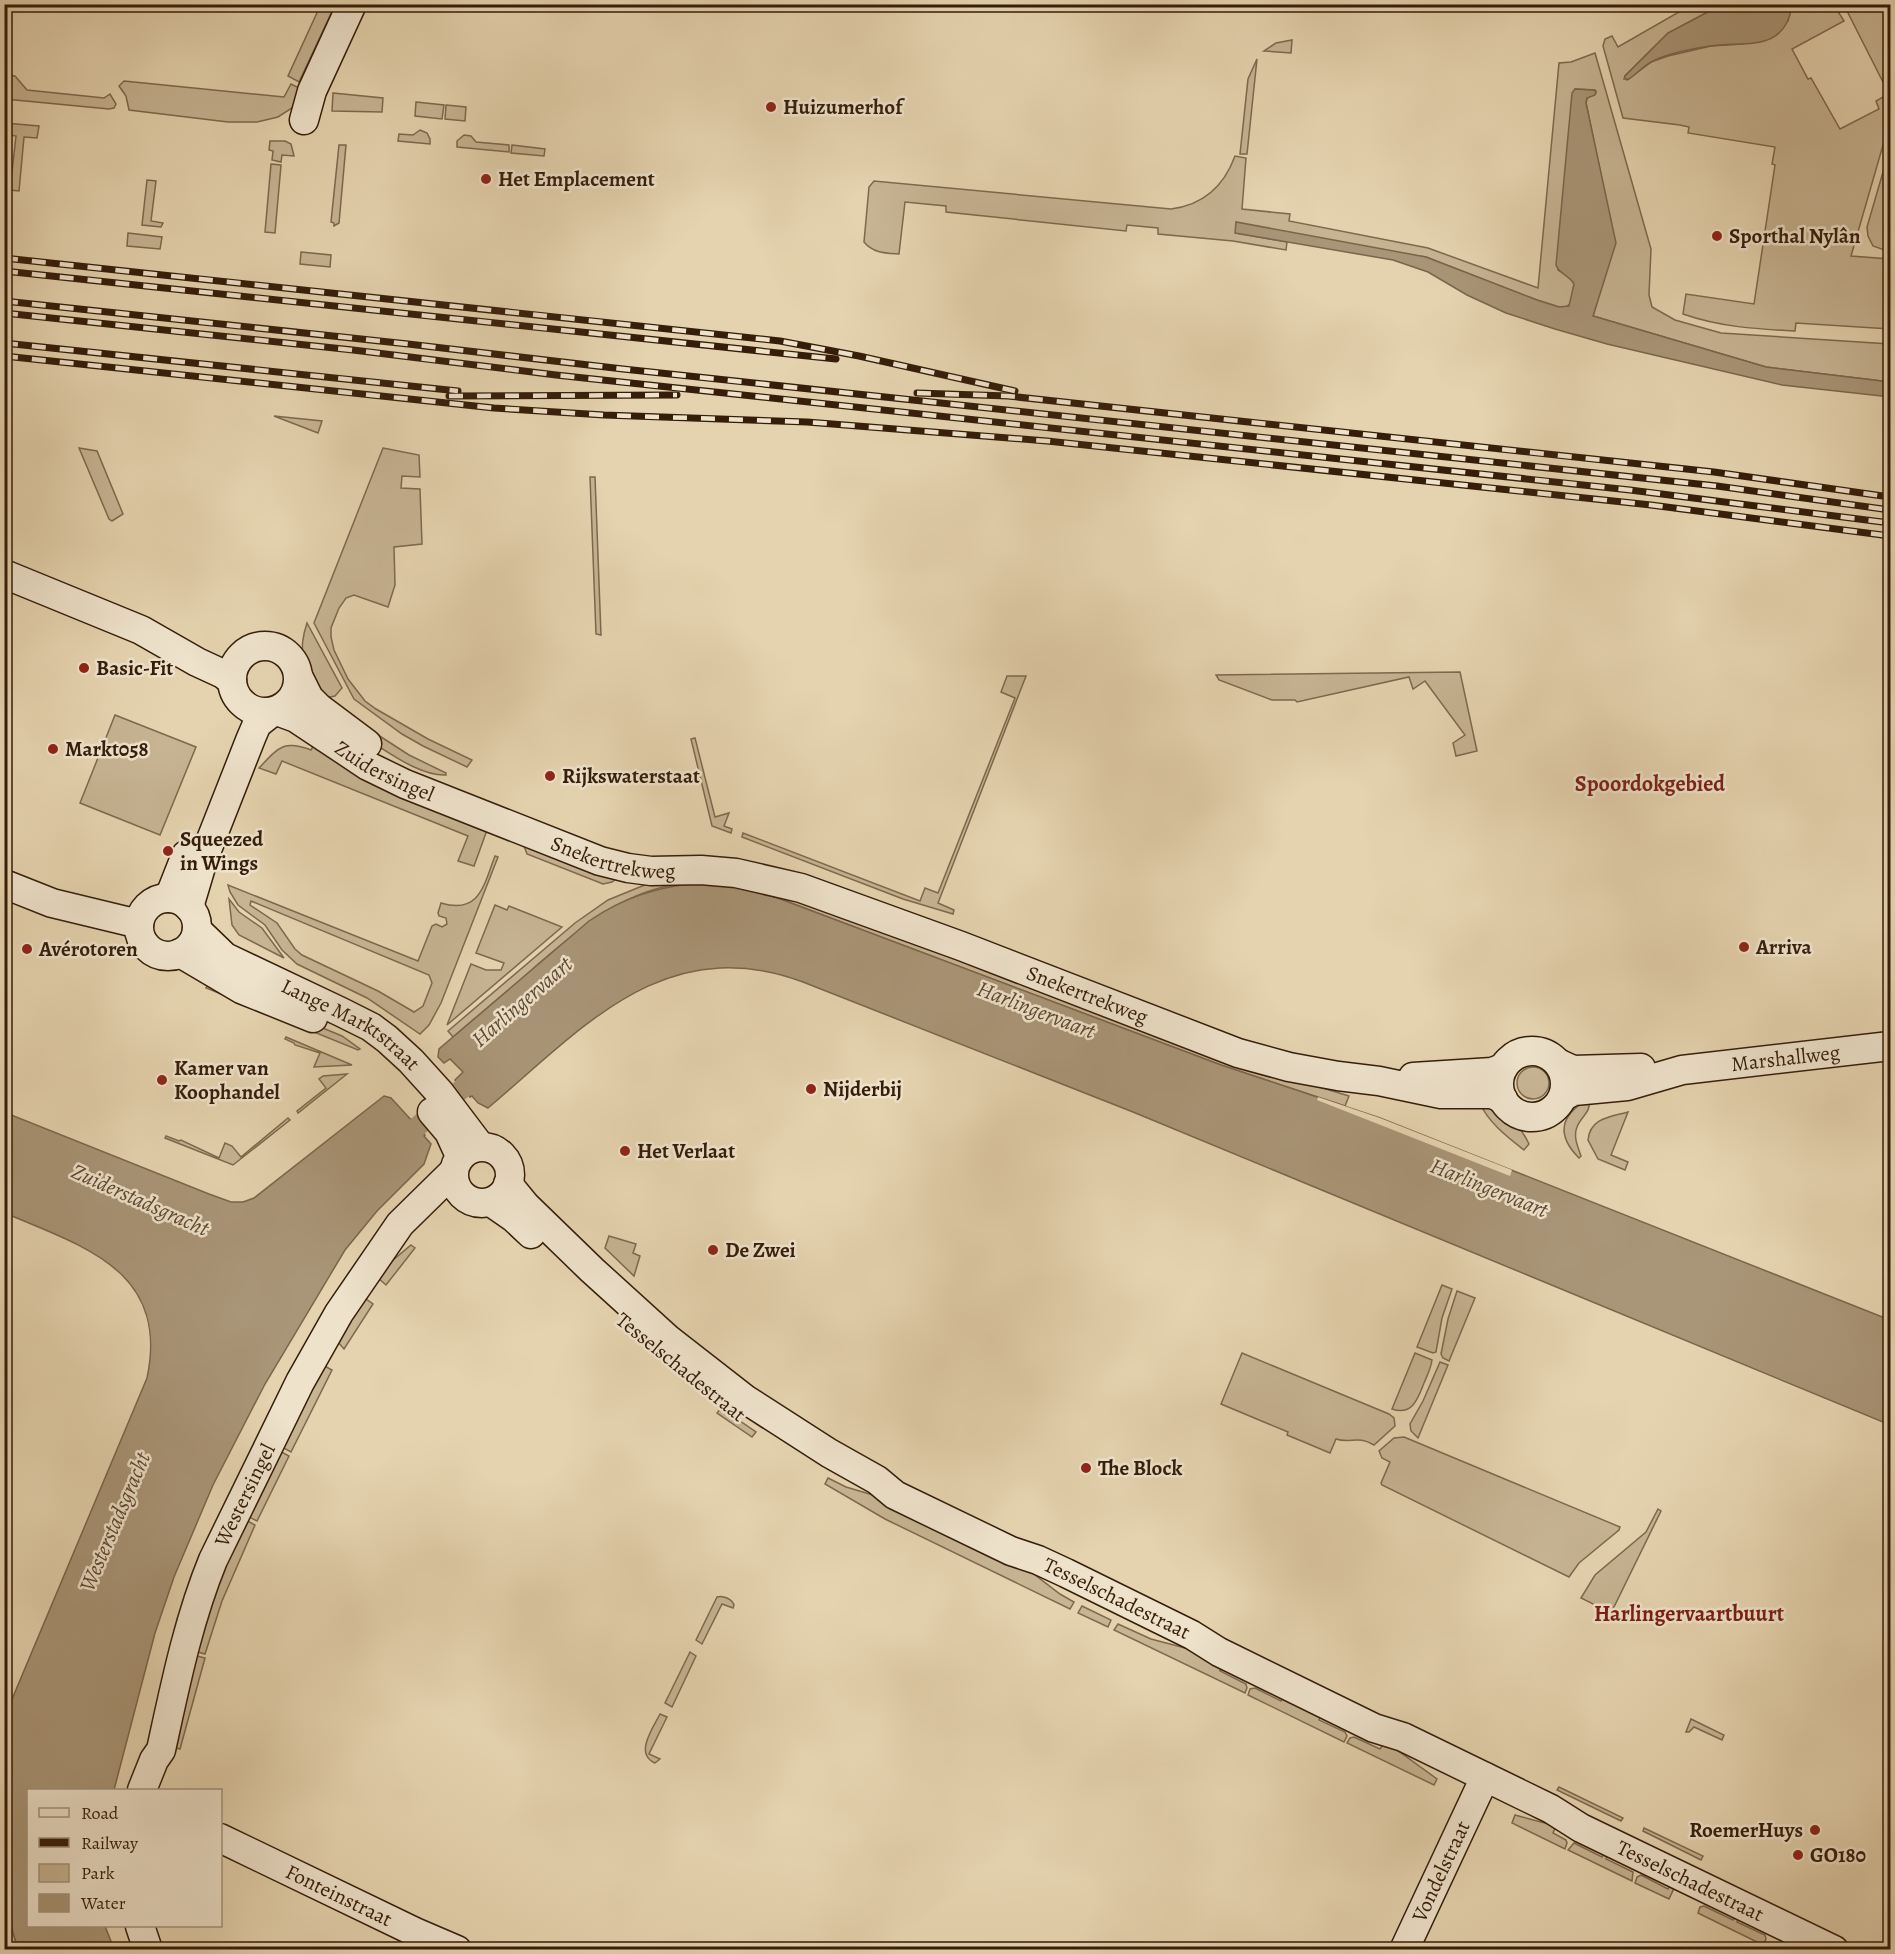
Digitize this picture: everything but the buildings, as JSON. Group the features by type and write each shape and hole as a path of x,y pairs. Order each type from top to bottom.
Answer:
{"main road":[{"path":"304,120 312,91 352,4"},
{"path":"4,574 141,630 197,662 238,679"},
{"path":"185,912 158,899 148,905 141,914 138,924 140,936 146,947 156,954 168,956 188,948 185,912 242,718 238,679 258,647 277,648 293,660 299,678 298,689 286,706 257,724 185,912"},
{"name":"Zuidersingel","path":"299,678 309,698 319,708 370,746 503,815"},
{"path":"238,679 249,709 260,713 274,712"},
{"name":"Zuidersingel","path":"274,712 305,724 384,774 420,791 503,815"},
{"name":"Snekertrekweg","path":"503,815 616,849 652,855 717,858 746,863 777,873 801,888 961,946 1238,1053 1289,1067 1378,1081 1440,1094 1492,1094 1503,1100"},
{"path":"4,884 52,903 138,924"},
{"name":"Lange Marktstraat","path":"185,912 225,957 371,1027 397,1048 440,1108 464,1168"},
{"name":"Lange Marktstraat","path":"180,953 241,989 352,1036 384,1059 440,1108"},
{"name":"Marshallweg","path":"1560,1064 1573,1070 1625,1067 1739,1073 1890,1046"},
{"path":"1531,1050 1550,1055 1560,1064 1566,1083 1564,1096 1551,1112 1532,1117 1518,1114 1503,1100 1499,1080 1503,1068 1518,1054 1531,1050"},
{"name":"Snekertrekweg","path":"1378,1081 1492,1072 1503,1068"},
{"name":"Marshallweg","path":"1564,1096 1574,1091 1627,1086 1682,1070"},
{"path":"492,1149 504,1158 509,1166 500,1193 476,1203 464,1168 492,1149"},
{"name":"Westersingel","path":"143,1789 154,1760 161,1750 196,1604 213,1560 318,1348 339,1313 377,1261 413,1228 464,1168"},
{"name":"Tesselschadestraat","path":"500,1193 514,1218 648,1345 720,1401 786,1447 838,1478 895,1495 1011,1551 1071,1594 1117,1617 1144,1630 1219,1652 1374,1728 1403,1737 1481,1785 1551,1809 1581,1828 1834,1950"},
{"name":"Westersingel","path":"161,1750 164,1762 161,1789"},
{"name":"Vondelstraat","path":"1404,1950 1481,1785"},
{"name":"Fonteinstraat","path":"222,1840 457,1950"},
{"path":"140,1927 148,1950"}],"green space":[{"path":"321,4 335,5 299,82 288,76"},
{"path":"1691,5 1721,5 1668,33 1625,76 1627,80 1651,62 1668,56 1711,46 1743,44 1788,21 1792,5 1834,5 1844,21 1792,49 1840,129 1879,109 1876,101 1883,97 1890,110 1890,121 1851,256 1890,259 1890,329 1796,323 1795,331 1738,327 1683,314 1686,294 1754,304 1775,165 1772,164 1775,147 1688,133 1689,127 1680,125 1623,118 1603,46 1605,39 1612,36 1618,47"},
{"path":"1844,5 1890,5 1890,96"},
{"path":"1292,40 1291,53 1264,51 1276,43"},
{"path":"1595,53 1651,249 1649,295 1652,307 1675,320 1721,333 1890,344 1890,382 1766,367 1593,316 1615,243 1586,103 1587,98 1596,93 1595,90 1575,89 1558,270 1570,277 1574,284 1571,303 1566,307 1537,300 1426,257 1235,233 1287,242 1286,250 1233,241 1158,234 1158,228 1127,225 1126,231 946,212 946,206 905,202 899,254 875,250 864,242 869,187 874,181 1171,209 1193,203 1211,192 1225,176 1235,156 1246,158 1242,209 1290,214 1289,221 1428,248 1538,288 1559,63 1571,62"},
{"path":"1257,59 1247,154 1240,154 1248,79"},
{"path":"4,75 15,76 27,90 104,98 110,94 116,104 114,108 109,109 5,99"},
{"path":"124,81 284,97 291,84 303,90 292,108 278,117 257,122 228,122 129,110 126,96 119,86"},
{"path":"333,93 383,98 382,112 332,111"},
{"path":"416,102 444,105 442,119 415,116"},
{"path":"446,105 466,107 465,121 445,119"},
{"path":"5,123 39,126 37,138 24,137 19,191 10,190 16,136 5,134"},
{"path":"420,130 427,133 430,144 398,141 399,134 413,135"},
{"path":"464,135 471,136 476,142 509,145 509,152 457,147 457,141"},
{"path":"270,141 285,141 291,144 294,156 282,155 281,162 272,160 273,151 269,150"},
{"path":"339,145 346,145 339,223 334,226 331,222"},
{"path":"512,145 545,149 544,156 511,153"},
{"path":"1890,148 1890,252 1873,246 1867,227"},
{"path":"271,164 281,165 275,233 265,232"},
{"path":"147,180 156,181 151,221 163,223 161,227 142,225"},
{"path":"128,233 162,237 160,249 127,246"},
{"path":"301,252 331,255 330,267 300,264"},
{"path":"274,416 322,421 318,433"},
{"path":"79,448 97,451 123,514 112,521 109,519"},
{"path":"383,448 419,455 420,477 402,476 401,488 420,489 422,544 394,547 395,585 388,607 354,595 346,598 331,628 334,650 348,679 365,701 428,739 472,760 467,767 402,734 354,699 314,623"},
{"path":"590,477 595,477 601,635 596,634"},
{"path":"307,623 342,688 335,696 325,698 308,671 302,646"},
{"path":"1460,672 1477,751 1456,756 1453,743 1465,735 1425,681 1413,689 1409,677 1297,702 1295,700 1272,700 1219,680 1216,675"},
{"path":"1007,676 1026,676 938,903 954,910 953,914 903,899 742,837 743,833 920,901 925,888 938,893 1015,698 1001,692"},
{"path":"115,715 196,747 160,835 80,803"},
{"path":"375,733 446,775 428,773 402,761 378,746"},
{"path":"695,738 715,817 729,813 724,826 732,829 731,833 712,826 691,739"},
{"path":"317,740 487,830 474,866 458,861 468,836 282,761 276,774 259,768 282,747 294,745 311,750"},
{"path":"527,838 621,875 612,882 603,884 527,854 524,846"},
{"path":"495,856 498,857 441,1003 429,1025 420,1034 367,998 297,964 282,950 265,925 238,905 228,885 418,961 432,926 436,924 442,927 447,924 446,918 439,916 438,913 441,903 454,906 472,901 483,886","holes":["251,901 429,975 432,983 423,1006 414,1012 378,991 302,955 295,949 277,923 250,905"]},
{"path":"732,876 1224,1058 1349,1096 1345,1106 1221,1065 775,897 710,884 672,885 633,897 615,906 583,927 453,1037 448,1031 575,923 608,900 647,884"},
{"path":"229,899 239,912 262,928 284,958 239,935 232,925"},
{"path":"495,905 507,910 509,906 562,927 447,1025 471,964 486,970 501,970 504,963 476,953"},
{"path":"210,981 342,1036 360,1049 206,988"},
{"path":"286,1037 352,1065 314,1067 320,1053 295,1045 285,1039"},
{"path":"1533,1067 1544,1072 1549,1083 1544,1094 1533,1099 1522,1094 1517,1083 1522,1072"},
{"path":"347,1074 298,1113 297,1111 326,1088 319,1079 323,1076"},
{"path":"1587,1100 1589,1109 1576,1131 1576,1142 1581,1156 1579,1158 1567,1142 1564,1127 1571,1113"},
{"path":"1479,1102 1503,1113 1515,1123 1529,1144 1524,1150 1493,1123"},
{"path":"1628,1112 1611,1155 1628,1162 1625,1170 1598,1159 1588,1140 1597,1123 1608,1117"},
{"path":"288,1118 290,1120 233,1165 165,1138 166,1136 181,1140 219,1158 225,1143 232,1146 241,1157"},
{"path":"609,1236 636,1244 633,1253 640,1256 634,1276 605,1248"},
{"path":"411,1245 415,1248 386,1285 377,1277"},
{"path":"1442,1285 1452,1289 1442,1318 1436,1352 1433,1353 1417,1347"},
{"path":"1457,1291 1475,1298 1449,1361 1441,1354 1448,1319"},
{"path":"362,1296 373,1304 344,1349 337,1341"},
{"path":"1242,1353 1389,1414 1394,1418 1395,1426 1374,1445 1359,1440 1336,1439 1330,1453 1287,1435 1288,1432 1221,1404"},
{"path":"1415,1353 1432,1360 1428,1375 1413,1405 1405,1410 1392,1409"},
{"path":"1440,1362 1448,1365 1418,1438 1411,1431 1410,1424"},
{"path":"321,1364 332,1370 291,1452 280,1446"},
{"path":"721,1408 756,1432 752,1437 717,1413"},
{"path":"1404,1437 1620,1527 1619,1530 1579,1563 1569,1577 1382,1485 1390,1462 1382,1458 1379,1451 1394,1438"},
{"path":"278,1450 289,1456 257,1521 245,1515"},
{"path":"828,1478 846,1487 873,1495 1031,1572 1074,1602 1070,1609 885,1519 825,1484"},
{"path":"1658,1509 1661,1511 1611,1613 1581,1598 1595,1575 1646,1532"},
{"path":"244,1519 255,1525 222,1601 205,1654 194,1651 199,1629"},
{"path":"717,1597 727,1598 734,1605 733,1608 722,1604 702,1644 696,1640"},
{"path":"1082,1606 1111,1620 1108,1627 1078,1613"},
{"path":"1118,1624 1151,1639 1189,1649 1223,1664 1220,1671 1246,1684 1245,1693 1114,1630"},
{"path":"690,1652 696,1656 672,1707 665,1703"},
{"path":"193,1655 205,1658 180,1749 171,1747"},
{"path":"1255,1688 1281,1701 1285,1694 1323,1712 1319,1720 1345,1732 1347,1736 1344,1742 1248,1695 1250,1689"},
{"path":"660,1714 667,1717 649,1754 660,1759 655,1763 646,1754 646,1747 647,1740"},
{"path":"1691,1719 1724,1735 1722,1740 1694,1727 1686,1732"},
{"path":"1354,1737 1380,1749 1384,1743 1390,1745 1437,1779 1434,1785 1347,1743 1350,1738"},
{"path":"1559,1787 1623,1818 1621,1821 1557,1790"},
{"path":"1515,1815 1556,1826 1553,1833 1566,1840 1565,1849 1512,1823"},
{"path":"1644,1828 1703,1856 1701,1860 1643,1831"},
{"path":"1574,1843 1602,1857 1606,1850 1609,1852 1606,1859 1633,1872 1632,1881 1568,1850"},
{"path":"4,1871 12,1929 18,1949 5,1949"},
{"path":"1641,1875 1668,1889 1672,1882 1676,1884 1669,1899 1635,1883 1637,1877"},
{"path":"1704,1906 1733,1920 1736,1913 1740,1914 1737,1922 1765,1935 1763,1945 1698,1913 1700,1907"}],"water":[{"path":"1721,5 1792,5 1788,20 1781,31 1772,38 1762,42 1710,46 1672,54 1651,62 1629,79 1624,79 1668,33"},
{"path":"1575,89 1596,91 1595,95 1587,98 1586,103 1616,243 1593,316 1766,367 1890,382 1890,397 1782,385 1607,344 1506,313 1467,295 1428,272 1393,260 1235,233 1236,222 1426,257 1537,300 1559,307 1569,306 1574,284 1556,265 1572,93"},
{"path":"703,883 748,889 775,897 1221,1065 1380,1118 1890,1320 1890,1425 1133,1112 803,982 754,969 709,969 668,978 630,996 593,1019 488,1108 478,1103 472,1096 470,1097 455,1080 463,1072 450,1059 444,1063 438,1057 439,1049 589,921 616,905 643,894 672,886"},
{"path":"384,1096 391,1098 431,1144 424,1164 377,1211 345,1250 265,1384 213,1485 174,1577 155,1633 114,1789 27,1789 27,1927 105,1927 114,1949 18,1949 12,1929 4,1871 5,1716 147,1378 151,1341 145,1311 132,1287 114,1267 90,1251 5,1213 4,1112 231,1202 243,1202 254,1198"}],"pier":[{"path":"1318,1097 1380,1118 1512,1170 1510,1176 1317,1100"}],"waterway":[{"name":"Harlingervaart","path":"398,1143 483,1071"}],"railway":[{"path":"4,258 780,341 1015,391"},
{"path":"4,271 836,359"},
{"path":"4,301 1717,486 1890,510"},
{"path":"4,313 353,350 556,375 1630,490 1890,523"},
{"path":"4,343 458,391"},
{"path":"4,356 494,408 604,415 807,422 1047,441 1651,505 1890,536"},
{"path":"917,393 1008,396 1714,472 1890,497"},
{"path":"449,396 677,395"}],"place":[{"name":"Huizumerhof","path":"771,107"},
{"name":"Het Emplacement","path":"486,179"},
{"name":"Sporthal Nylân","path":"1717,236"},
{"name":"Basic-Fit","path":"84,668"},
{"name":"Markt058","path":"53,749"},
{"name":"Rijkswaterstaat","path":"550,776"},
{"name":"Squeezed in Wings","path":"168,851"},
{"name":"Arriva","path":"1744,947"},
{"name":"Avérotoren","path":"27,949"},
{"name":"Kamer van Koophandel","path":"162,1080"},
{"name":"Nijderbij","path":"811,1089"},
{"name":"Het Verlaat","path":"625,1151"},
{"name":"De Zwei","path":"713,1250"},
{"name":"The Block","path":"1086,1468"},
{"name":"RoemerHuys","path":"1815,1830"},
{"name":"GO180","path":"1798,1855"}],"district":[{"name":"Spoordokgebied","path":"1650,784"},
{"name":"Harlingervaartbuurt","path":"1689,1614"}],"water label":[{"name":"Zuiderstadsgracht","path":"140,1200"},
{"name":"Westerstadsgracht","path":"115,1522"}]}
